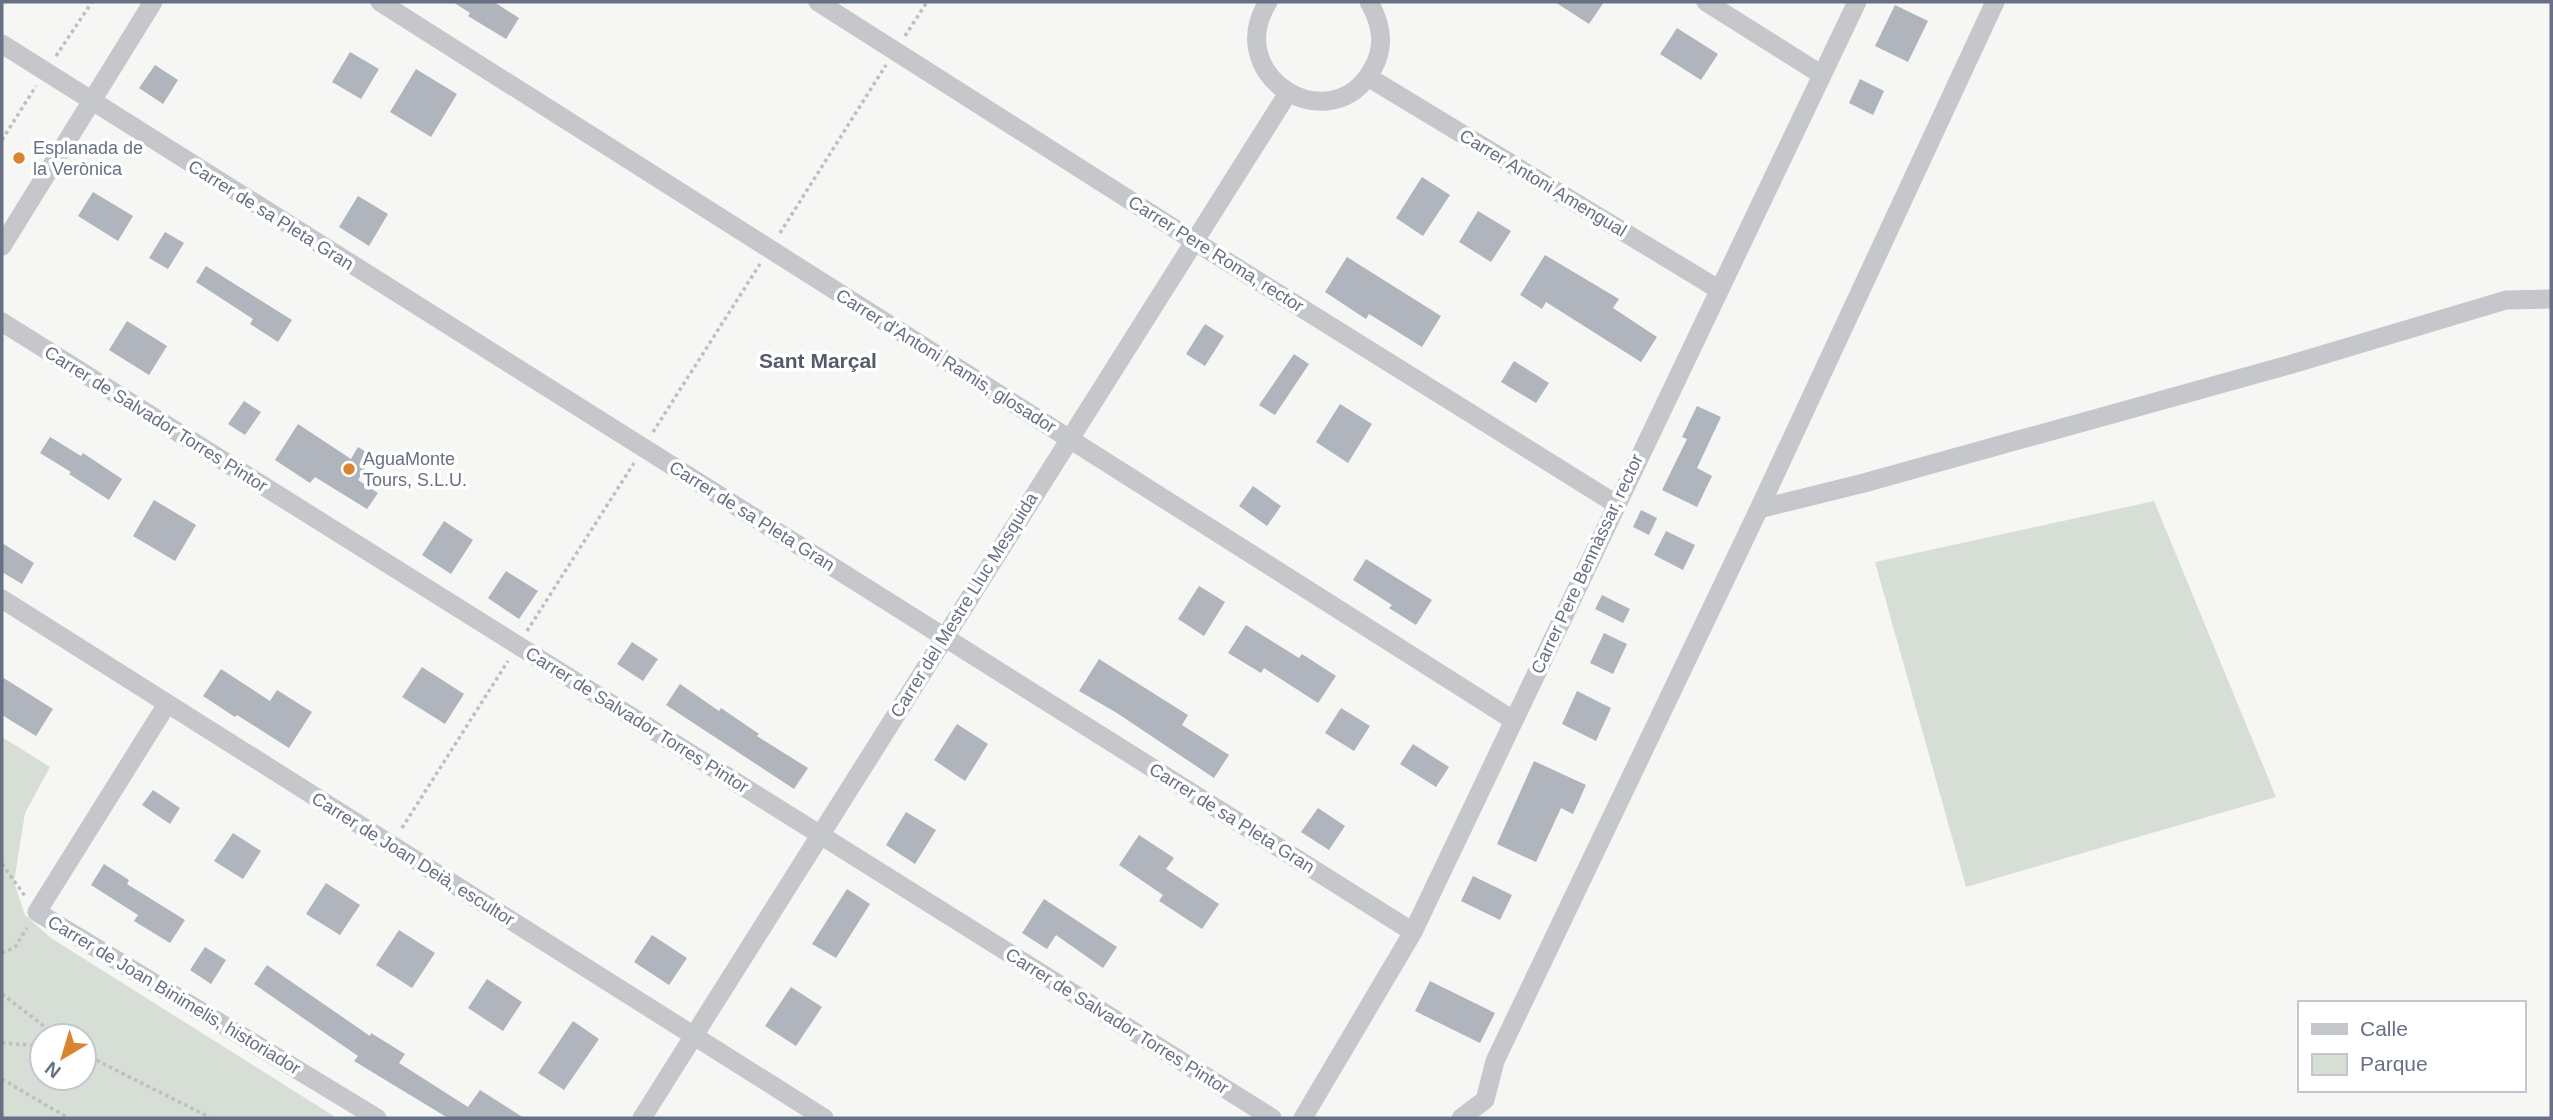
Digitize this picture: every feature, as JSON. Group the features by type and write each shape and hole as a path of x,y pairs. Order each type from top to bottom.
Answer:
{"street":[{"path":"2,246 153,2"},
{"name":"Carrer d'Antoni Ramis, glosador","path":"380,2 1513,720"},
{"name":"Carrer Pere Roma, rector","path":"818,2 1194,242 1616,504"},
{"path":"1267,2 1258,22 1256,42 1261,62 1272,80 1288,93 1304,99 1322,101 1348,93 1368,77 1378,59 1382,38 1378,18 1369,2"},
{"path":"1706,2 1822,75"},
{"name":"Carrer Pere Bennàssar, rector","path":"1303,1118 1413,932 1857,2"},
{"path":"1461,1118 1485,1100 1495,1061 1759,509 1995,2"},
{"name":"Carrer de sa Pleta Gran","path":"2,44 1413,932"},
{"name":"Carrer Antoni Amengual","path":"1368,77 1718,289"},
{"name":"Carrer del Mestre Lluc Mesquida","path":"642,1118 1288,93"},
{"path":"1759,509 1864,483 2506,300 2551,299"},
{"name":"Carrer de Salvador Torres Pintor","path":"2,322 1272,1118"},
{"name":"Carrer de Joan Deià, escultor","path":"2,599 824,1118"},
{"name":"Carrer de Joan Binimelis, historiador","path":"167,704 37,912 377,1118"}],"path":[{"path":"902,41 927,2"},
{"path":"777,238 890,59"},
{"path":"649,440 764,258"},
{"path":"524,636 638,456"},
{"path":"391,845 509,659"},
{"path":"2,994 39,1022"},
{"path":"2,1043 28,1045"},
{"path":"98,1061 211,1118"},
{"path":"2,1079 68,1118"}],"green space":[{"path":"2154,501 2276,797 1966,887 1875,562"},
{"path":"2,737 50,767 25,813 14,882 25,915 51,938 337,1118 2,1118"}],"building":[{"path":"453,2 494,2 519,18 506,39 468,16 470,13"},
{"path":"1555,2 1604,2 1589,24"},
{"path":"1895,5 1928,21 1908,62 1875,46"},
{"path":"1677,28 1718,54 1701,80 1660,54"},
{"path":"350,52 379,69 361,99 332,82"},
{"path":"155,65 178,80 163,104 139,88"},
{"path":"416,69 457,94 431,137 390,112"},
{"path":"1860,79 1884,91 1873,115 1849,103"},
{"path":"1422,177 1450,195 1423,236 1396,218"},
{"path":"93,192 133,216 118,241 78,216"},
{"path":"358,196 388,214 369,246 339,227"},
{"path":"1478,211 1511,231 1491,262 1459,242"},
{"path":"165,232 184,243 168,269 149,258"},
{"path":"1545,255 1619,299 1613,308 1657,337 1641,362 1546,302 1542,309 1520,295"},
{"path":"1347,257 1441,316 1422,347 1369,314 1366,319 1325,292"},
{"path":"206,266 292,320 278,342 250,324 253,319 196,282"},
{"path":"127,321 167,346 149,375 109,350"},
{"path":"1205,324 1224,336 1205,366 1186,354"},
{"path":"1294,354 1309,364 1275,415 1259,405"},
{"path":"1514,361 1549,383 1536,403 1501,382"},
{"path":"244,401 261,412 245,435 228,424"},
{"path":"1340,404 1372,424 1348,463 1316,442"},
{"path":"1697,406 1721,417 1697,468 1712,476 1697,507 1662,490 1687,439 1682,437"},
{"path":"298,424 351,459 358,447 373,456 358,480 378,493 367,509 315,477 310,483 275,460"},
{"path":"50,437 81,456 83,453 122,479 109,500 40,453"},
{"path":"1253,486 1281,506 1267,526 1239,506"},
{"path":"154,500 196,525 175,561 133,536"},
{"path":"1641,510 1657,518 1649,535 1633,527"},
{"path":"444,521 473,540 451,574 422,555"},
{"path":"1666,531 1695,545 1683,570 1654,555"},
{"path":"2,543 34,563 22,584 2,572"},
{"path":"1366,559 1432,600 1416,625 1389,608 1392,605 1353,580"},
{"path":"506,571 538,591 519,619 488,598"},
{"path":"1199,586 1225,602 1204,636 1178,619"},
{"path":"1602,595 1630,609 1623,623 1595,609"},
{"path":"1246,625 1299,658 1302,654 1336,676 1318,703 1264,668 1261,673 1228,653"},
{"path":"1604,633 1627,644 1613,674 1590,663"},
{"path":"632,642 658,659 643,681 617,664"},
{"path":"1099,659 1188,715 1182,725 1229,755 1214,778 1079,691"},
{"path":"422,667 464,694 445,724 402,697"},
{"path":"221,669 270,701 277,690 312,712 289,748 203,696"},
{"path":"2,677 53,709 36,736 2,715"},
{"path":"680,684 719,711 721,708 759,734 757,736 808,768 794,789 666,705"},
{"path":"1577,691 1611,708 1596,741 1562,724"},
{"path":"1341,708 1370,726 1354,751 1325,733"},
{"path":"957,724 988,744 965,781 934,760"},
{"path":"1413,744 1449,767 1436,787 1400,764"},
{"path":"1534,761 1586,785 1573,814 1561,808 1536,862 1497,844"},
{"path":"153,790 180,808 170,824 142,805"},
{"path":"1318,808 1345,826 1329,850 1301,832"},
{"path":"906,812 936,830 915,864 886,845"},
{"path":"233,833 261,851 243,879 214,861"},
{"path":"1139,835 1174,858 1166,869 1219,904 1202,929 1159,901 1163,895 1119,865"},
{"path":"104,864 129,880 127,884 185,920 170,943 134,921 138,915 91,885"},
{"path":"1473,876 1512,895 1500,920 1461,901"},
{"path":"326,883 360,905 340,935 306,914"},
{"path":"847,889 870,904 836,958 812,944"},
{"path":"1044,899 1117,947 1103,968 1056,935 1047,949 1022,933"},
{"path":"399,930 435,953 412,988 376,965"},
{"path":"652,935 687,958 669,985 634,962"},
{"path":"205,947 226,960 211,984 190,970"},
{"path":"267,965 370,1036 371,1033 405,1054 399,1063 468,1107 480,1090 524,1118 448,1118 354,1061 358,1056 254,984"},
{"path":"487,979 522,1002 503,1031 468,1008"},
{"path":"1430,981 1495,1013 1480,1043 1415,1011"},
{"path":"791,987 822,1007 796,1046 765,1026"},
{"path":"573,1021 599,1039 564,1090 538,1073"}],"place":[{"name":"Esplanada de la Verònica","path":"19,158"},
{"name":"AguaMonte Tours, S.L.U.","path":"349,469"}],"district":[{"name":"Sant Marçal","path":"818,361"}]}
